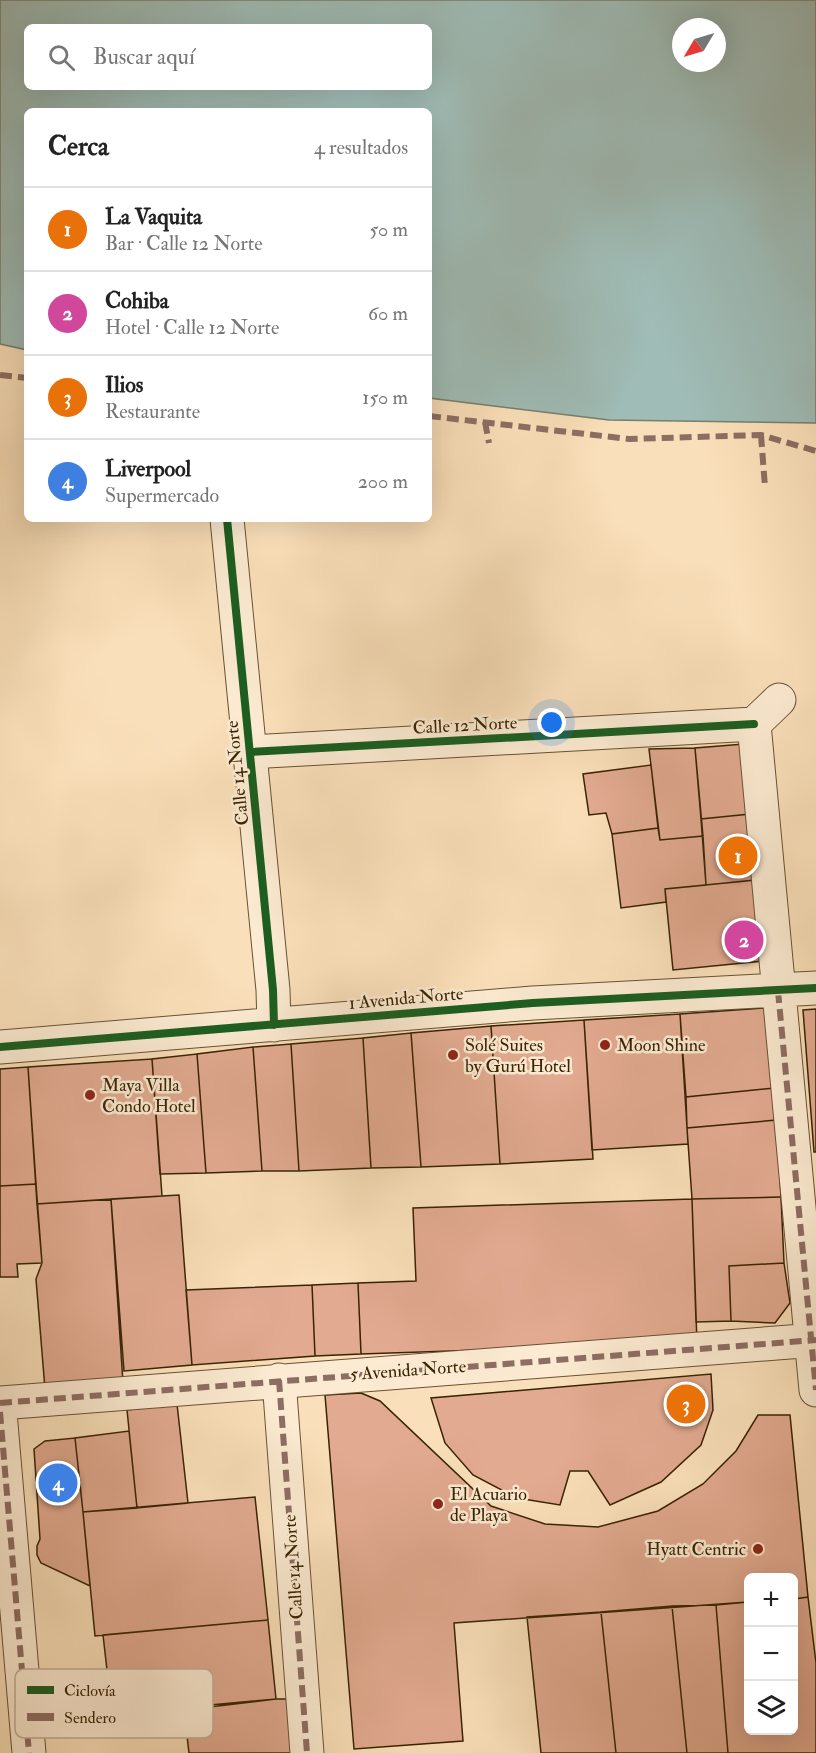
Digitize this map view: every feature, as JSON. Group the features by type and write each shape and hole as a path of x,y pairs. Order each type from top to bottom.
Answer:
{"street":[{"name":"Calle 14 Norte","path":"227,522 251,752 273,990 274,1025"},
{"path":"779,700 754,724 778,991 814,1340 816,1390"},
{"name":"Calle 12 Norte","path":"251,752 754,724"},
{"name":"1 Avenida Norte","path":"0,1047 533,1003 816,988"},
{"name":"5 Avenida Norte","path":"0,1403 814,1340"},
{"name":"Calle 14 Norte","path":"279,1380 307,1753"},
{"path":"0,1412 22,1669"},
{"path":"28,1738 29,1753"}],"water":[{"path":"0,0 816,0 816,423 609,420 432,398 432,108 24,108 24,349 0,344"}],"building":[{"path":"744,744 750,814 701,819 695,748"},
{"path":"695,748 703,836 660,840 649,749"},
{"path":"651,765 658,828 612,834 606,813 589,815 583,774"},
{"path":"750,814 755,880 706,885 701,819"},
{"path":"658,828 660,840 703,836 706,885 665,889 666,902 621,908 612,834"},
{"path":"755,880 763,961 673,970 665,889"},
{"path":"765,1008 774,1088 686,1097 680,1014"},
{"path":"816,1009 816,1152 814,1152 803,1010"},
{"path":"680,1014 688,1144 592,1150 584,1020"},
{"path":"584,1020 593,1159 500,1164 491,1026"},
{"path":"491,1026 500,1164 421,1167 411,1033"},
{"path":"411,1033 421,1167 371,1168 363,1038"},
{"path":"363,1038 371,1168 299,1171 291,1044"},
{"path":"291,1044 299,1171 262,1171 253,1047"},
{"path":"253,1047 262,1171 206,1173 197,1054"},
{"path":"197,1054 206,1173 160,1174 152,1059"},
{"path":"152,1059 162,1196 37,1204 28,1067"},
{"path":"28,1067 36,1184 0,1186 0,1069"},
{"path":"774,1088 777,1120 687,1128 686,1097"},
{"path":"777,1120 781,1197 692,1199 687,1128"},
{"path":"36,1184 42,1263 17,1264 18,1277 0,1277 0,1186"},
{"path":"179,1195 192,1365 124,1371 111,1199"},
{"path":"781,1197 784,1263 729,1266 731,1321 696,1322 692,1199"},
{"path":"111,1199 123,1383 45,1389 36,1279 42,1263 37,1204"},
{"path":"692,1199 697,1343 361,1354 358,1283 416,1281 413,1208"},
{"path":"784,1263 790,1303 775,1323 731,1321 729,1266"},
{"path":"358,1283 361,1354 315,1356 312,1285"},
{"path":"312,1285 315,1356 192,1365 186,1290"},
{"path":"711,1374 713,1410 701,1445 661,1482 610,1505 588,1471 570,1471 560,1505 517,1498 473,1475 445,1443 431,1398"},
{"path":"361,1393 380,1401 491,1506 545,1524 598,1527 658,1511 703,1484 736,1451 758,1415 790,1415 808,1597 798,1598 798,1573 744,1573 744,1602 454,1623 463,1741 354,1749 325,1395"},
{"path":"177,1404 188,1503 137,1508 127,1410"},
{"path":"129,1431 137,1508 83,1512 75,1438"},
{"path":"75,1438 90,1586 41,1563 37,1555 40,1539 34,1449 45,1441"},
{"path":"255,1497 268,1620 95,1636 83,1512"},
{"path":"808,1597 816,1663 816,1753 728,1753 716,1605 744,1602 744,1735 798,1735 798,1598"},
{"path":"716,1605 728,1753 687,1753 672,1606"},
{"path":"672,1606 687,1753 616,1753 601,1612"},
{"path":"601,1612 616,1753 541,1753 527,1617"},
{"path":"268,1620 276,1699 213,1705 213,1669 107,1669 103,1635"},
{"path":"289,1699 296,1753 189,1753 187,1738 213,1738 213,1707"}],"marked path":[{"path":"0,375 24,378"},
{"path":"432,416 629,439 761,435 816,451"},
{"path":"485,422 489,443"},
{"path":"761,435 765,487"},
{"path":"778,991 816,1390"},
{"path":"0,1403 816,1340"},
{"path":"279,1380 307,1753"},
{"path":"0,1412 22,1669"},
{"path":"28,1738 29,1753"}],"cycle path":[{"path":"227,522 273,990 274,1025"},
{"path":"251,752 754,724"},
{"path":"0,1047 533,1003 816,988"}],"place":[{"name":"La Vaquita","path":"738,856"},
{"name":"Cohiba","path":"744,940"},
{"name":"Moon Shine","path":"605,1045"},
{"name":"Solé Suites by Gurú Hotel","path":"453,1055"},
{"name":"Maya Villa Condo Hotel","path":"90,1095"},
{"name":"Ilios","path":"686,1404"},
{"name":"Liverpool","path":"58,1483"},
{"name":"El Acuario de Playa","path":"438,1504"},
{"name":"Hyatt Centric","path":"758,1549"}]}
